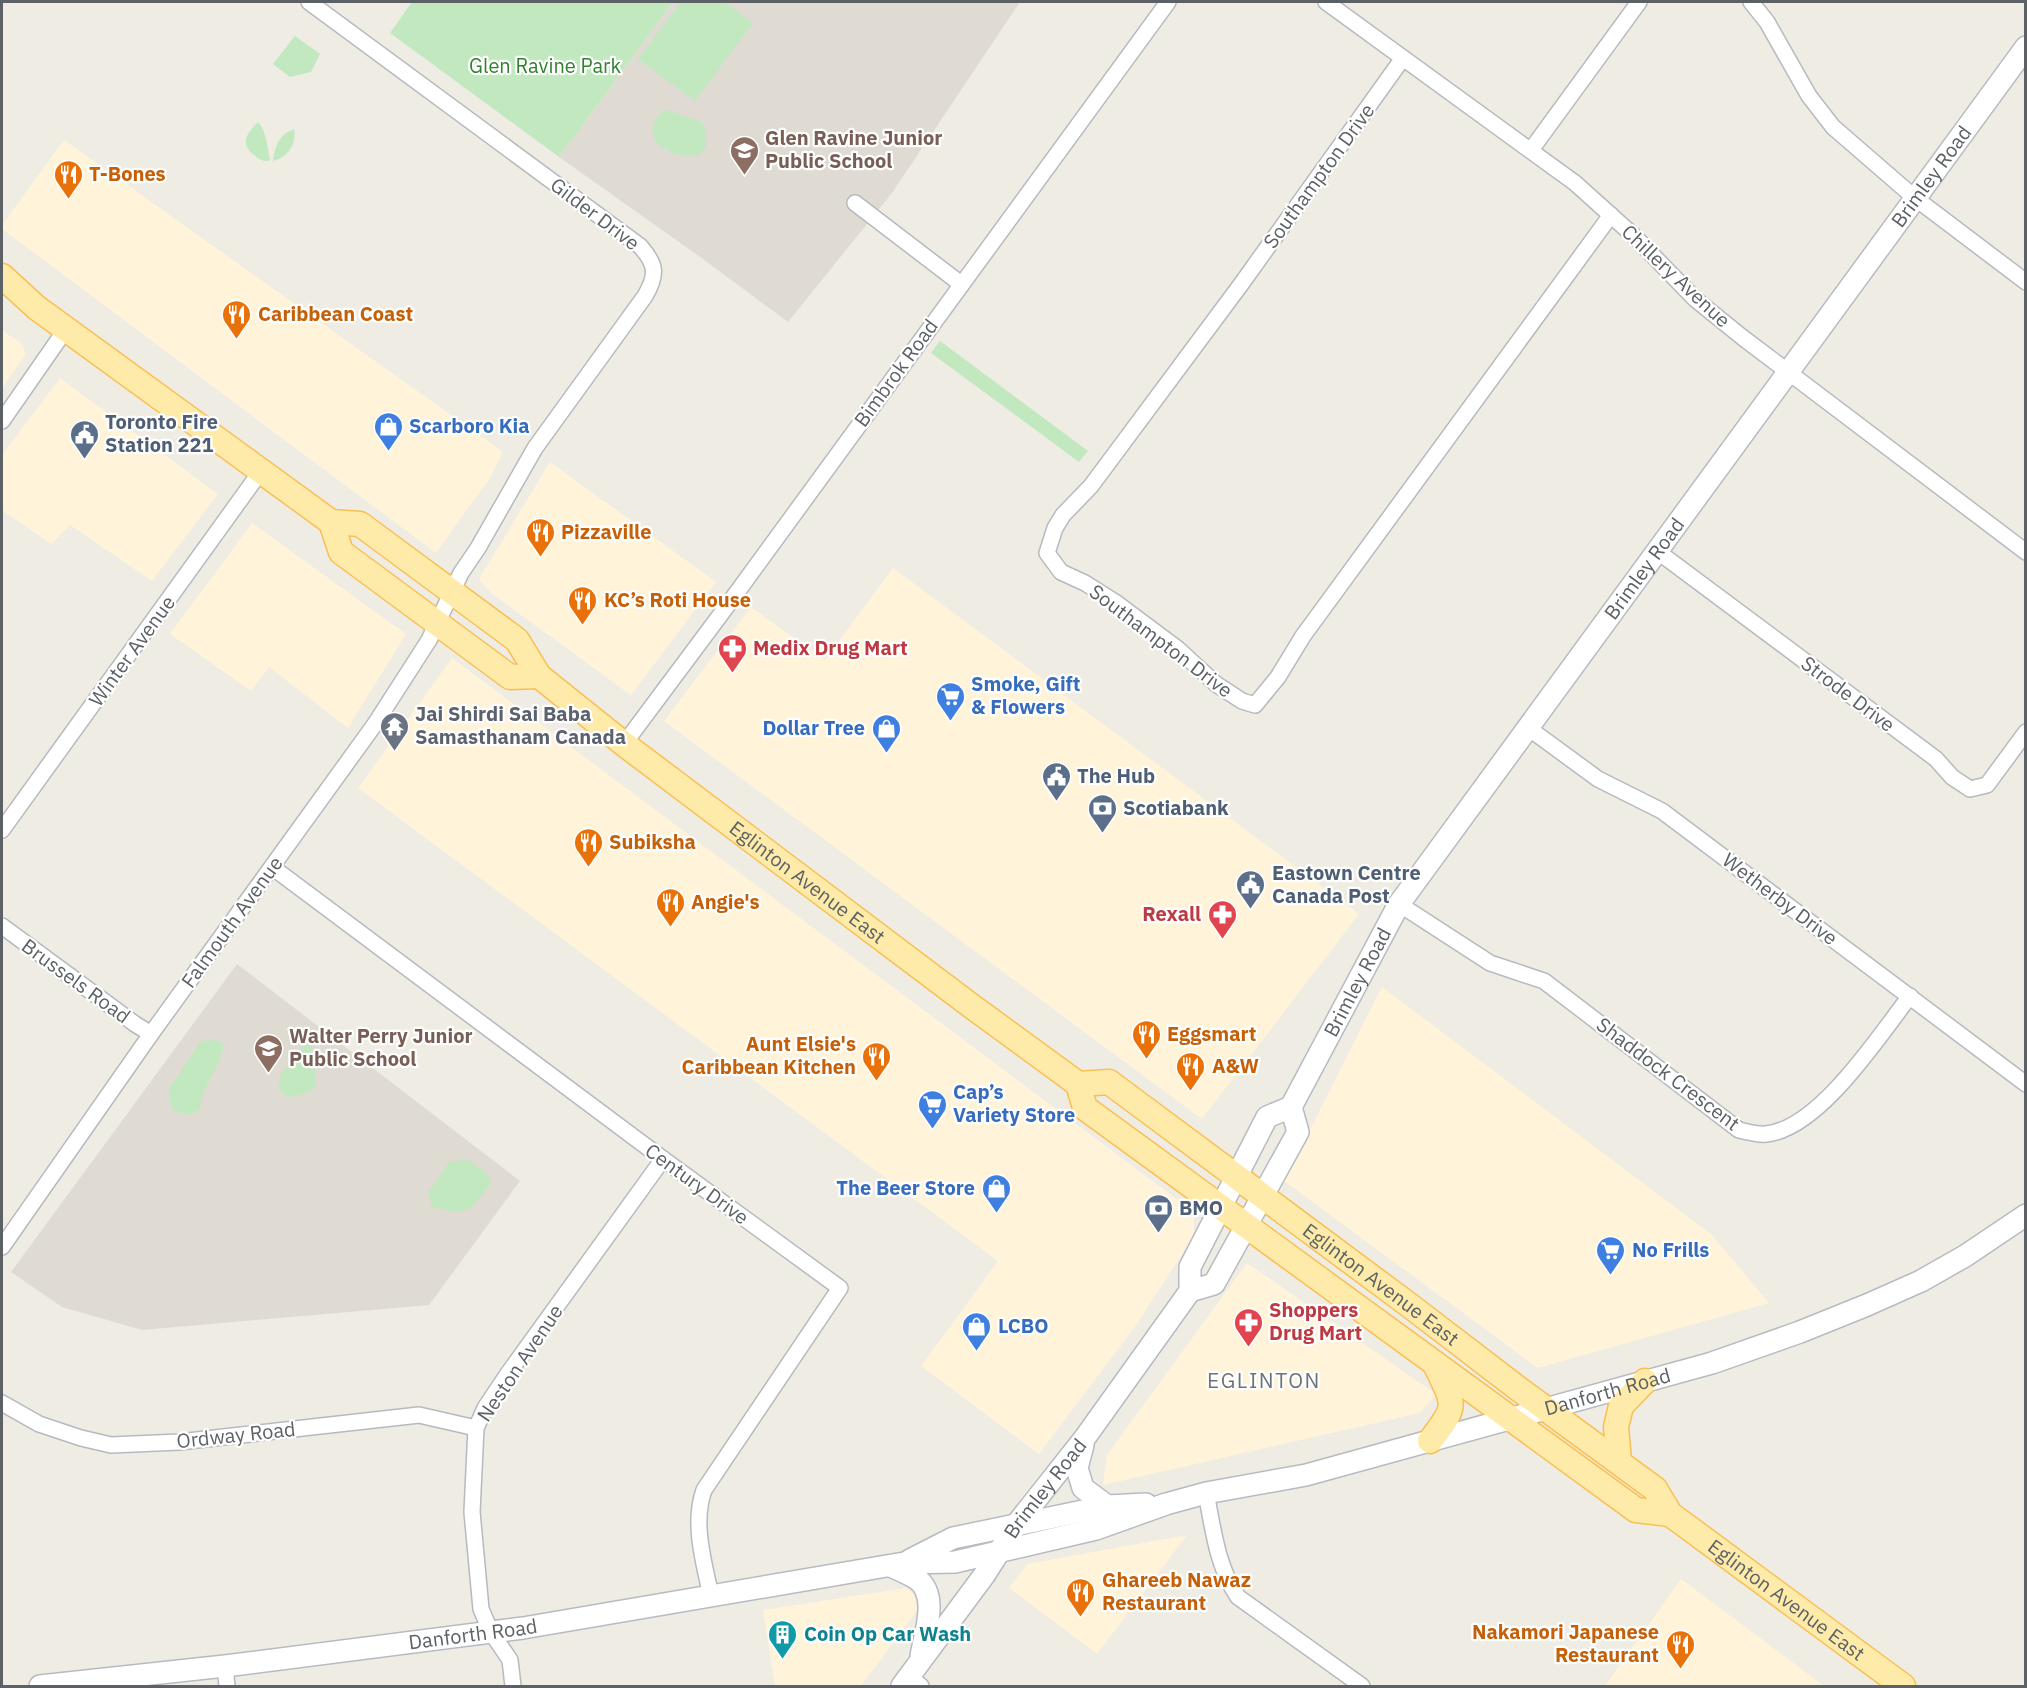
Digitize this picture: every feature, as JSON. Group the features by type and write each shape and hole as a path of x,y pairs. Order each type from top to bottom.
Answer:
{"main road":[{"name":"Brimley Road","path":"1291,1107 1399,904 2025,47"},
{"path":"2,276 37,308 331,522 341,552 510,676 539,676"},
{"name":"Eglinton Avenue East","path":"331,522 360,524 517,640 539,676 624,744 1078,1084 1085,1108 1636,1510 1670,1514"},
{"name":"Eglinton Avenue East","path":"1078,1084 1109,1082 1655,1489 1670,1514 1903,1686"},
{"path":"1291,1107 1298,1132 1214,1284 1190,1291 1190,1267 1267,1117 1291,1107"},
{"name":"Danforth Road","path":"40,1686 226,1676 897,1565 955,1562 1096,1530 1166,1504 1206,1493 1306,1475 1712,1363 1776,1342 1921,1281 1965,1256 2025,1215"},
{"name":"Brimley Road","path":"913,1678 1016,1525 1084,1439 1190,1291"},
{"path":"1430,1440 1448,1417 1451,1403 1434,1361"},
{"path":"1619,1462 1616,1427 1621,1406 1645,1381"},
{"path":"1084,1439 1077,1468 1083,1488 1107,1506"},
{"name":"Danforth Road","path":"897,1565 953,1538 1107,1506 1166,1504"},
{"path":"897,1565 918,1580 928,1592 929,1608 913,1678"}],"street":[{"name":"Gilder Drive","path":"309,2 640,246 652,260 653,279 645,296 535,448 478,548 461,573 453,591"},
{"name":"Bimbrok Road","path":"624,744 721,615 1168,2"},
{"name":"Chillery Avenue","path":"1326,2 1575,183 1611,215 1695,298 1788,372 2025,552"},
{"path":"1531,150 1639,2"},
{"path":"1751,2 1767,22 1809,96 1833,127 1915,198 2025,282"},
{"name":"Southampton Drive","path":"1403,58 1242,283 1091,486 1055,528 1047,553 1061,572 1085,583 1115,602 1178,649 1216,684 1242,701 1255,705 1278,677 1303,636 1611,215"},
{"path":"855,203 961,284"},
{"path":"2,421 66,329"},
{"name":"Winter Avenue","path":"2,830 261,471"},
{"name":"Strode Drive","path":"1657,551 1936,759 1952,777 1970,789 1978,789 1987,785 2000,771 2009,752 2025,732"},
{"name":"Falmouth Avenue","path":"2,1247 151,1034 375,724 429,640 453,591"},
{"name":"Wetherby Drive","path":"1527,728 1598,779 1662,811 2025,1084"},
{"name":"Century Drive","path":"272,867 840,1288 704,1490 698,1506 699,1523 703,1560 711,1596"},
{"name":"Shaddock Crescent","path":"1399,904 1490,963 1544,981 1739,1130 1753,1133 1768,1134 1785,1128 1802,1119 1818,1106 1842,1084 1910,996"},
{"name":"Brussels Road","path":"2,926 151,1034"},
{"name":"Neston Avenue","path":"513,1686 510,1660 491,1632 481,1609 472,1512 476,1428 485,1408 507,1375 663,1159"},
{"name":"Ordway Road","path":"2,1403 39,1424 111,1445 179,1442 418,1416 476,1428"},
{"path":"1206,1493 1227,1582 1238,1597 1362,1686"}],"shaded area":[{"name":"Glen Ravine Junior Public School","path":"673,2 1020,2 892,193 788,322 559,157"},
{"path":"64,140 503,452 490,478 436,553 2,229 2,225"},
{"path":"2,330 22,344 26,354 2,388"},
{"path":"60,378 218,494 152,581 70,525 51,544 2,510 2,455"},
{"path":"550,462 716,582 631,695 491,593 479,579"},
{"path":"252,523 406,634 348,728 269,667 251,691 170,634"},
{"path":"893,568 1359,914 1202,1119 664,721 751,607 825,660"},
{"path":"452,658 1194,1212 1194,1236 1134,1328 1039,1454 921,1366 998,1261 358,788"},
{"name":"Walter Perry Junior Public School","path":"237,964 520,1181 429,1305 142,1330 62,1307 11,1272"},
{"path":"1382,987 1711,1234 1769,1303 1538,1368 1284,1181"},
{"path":"1247,1263 1436,1394 1420,1413 1103,1485 1107,1455"},
{"path":"1187,1535 1097,1654 1009,1588 1027,1564"},
{"path":"1681,1579 1824,1686 1605,1686"},
{"path":"906,1588 913,1593 919,1606 861,1686 775,1686 763,1610"}],"green space":[{"name":"Glen Ravine Park","path":"412,2 673,2 559,157 390,33"},
{"path":"681,2 724,2 753,23 695,101 638,59"},
{"path":"295,36 320,54 311,72 290,77 273,64"},
{"path":"664,109 702,122 706,131 706,147 700,154 684,156 676,154 655,140 653,125"},
{"path":"258,122 266,140 270,160 268,161 257,158 247,147 246,138"},
{"path":"294,129 295,135 290,150 283,157 273,161 279,141"},
{"path":"940,341 1088,451 1079,462 931,353"},
{"path":"216,1040 224,1044 222,1053 204,1092 200,1109 191,1115 174,1111 170,1102 169,1089 201,1041"},
{"path":"305,1044 312,1046 316,1086 302,1094 285,1096 279,1089 279,1077"},
{"path":"468,1160 487,1173 491,1183 473,1206 467,1209 454,1211 432,1207 428,1193 450,1161"}],"place":[{"name":"Glen Ravine Junior Public School","path":"744,176"},
{"name":"T-Bones","path":"68,200"},
{"name":"Caribbean Coast","path":"237,340"},
{"name":"Scarboro Kia","path":"388,452"},
{"name":"Toronto Fire Station 221","path":"84,460"},
{"name":"Pizzaville","path":"540,558"},
{"name":"KC’s Roti House","path":"583,626"},
{"name":"Medix Drug Mart","path":"732,674"},
{"name":"Smoke, Gift & Flowers","path":"950,722"},
{"name":"Jai Shirdi Sai Baba Samasthanam Canada","path":"394,752"},
{"name":"Dollar Tree","path":"886,754"},
{"name":"The Hub","path":"1056,802"},
{"name":"Scotiabank","path":"1102,834"},
{"name":"Subiksha","path":"588,868"},
{"name":"Eastown Centre Canada Post","path":"1251,910"},
{"name":"Angie's","path":"670,928"},
{"name":"Rexall","path":"1222,940"},
{"name":"Eggsmart","path":"1146,1060"},
{"name":"Walter Perry Junior Public School","path":"268,1074"},
{"name":"Aunt Elsie's Caribbean Kitchen","path":"877,1082"},
{"name":"A&W","path":"1191,1092"},
{"name":"Cap’s Variety Store","path":"932,1130"},
{"name":"The Beer Store","path":"996,1214"},
{"name":"BMO","path":"1158,1234"},
{"name":"No Frills","path":"1611,1276"},
{"name":"Shoppers Drug Mart","path":"1248,1348"},
{"name":"LCBO","path":"977,1352"},
{"name":"Ghareeb Nawaz Restaurant","path":"1081,1618"},
{"name":"Coin Op Car Wash","path":"783,1660"},
{"name":"Nakamori Japanese Restaurant","path":"1680,1670"}],"district":[{"name":"EGLINTON","path":"1264,1381"}]}
